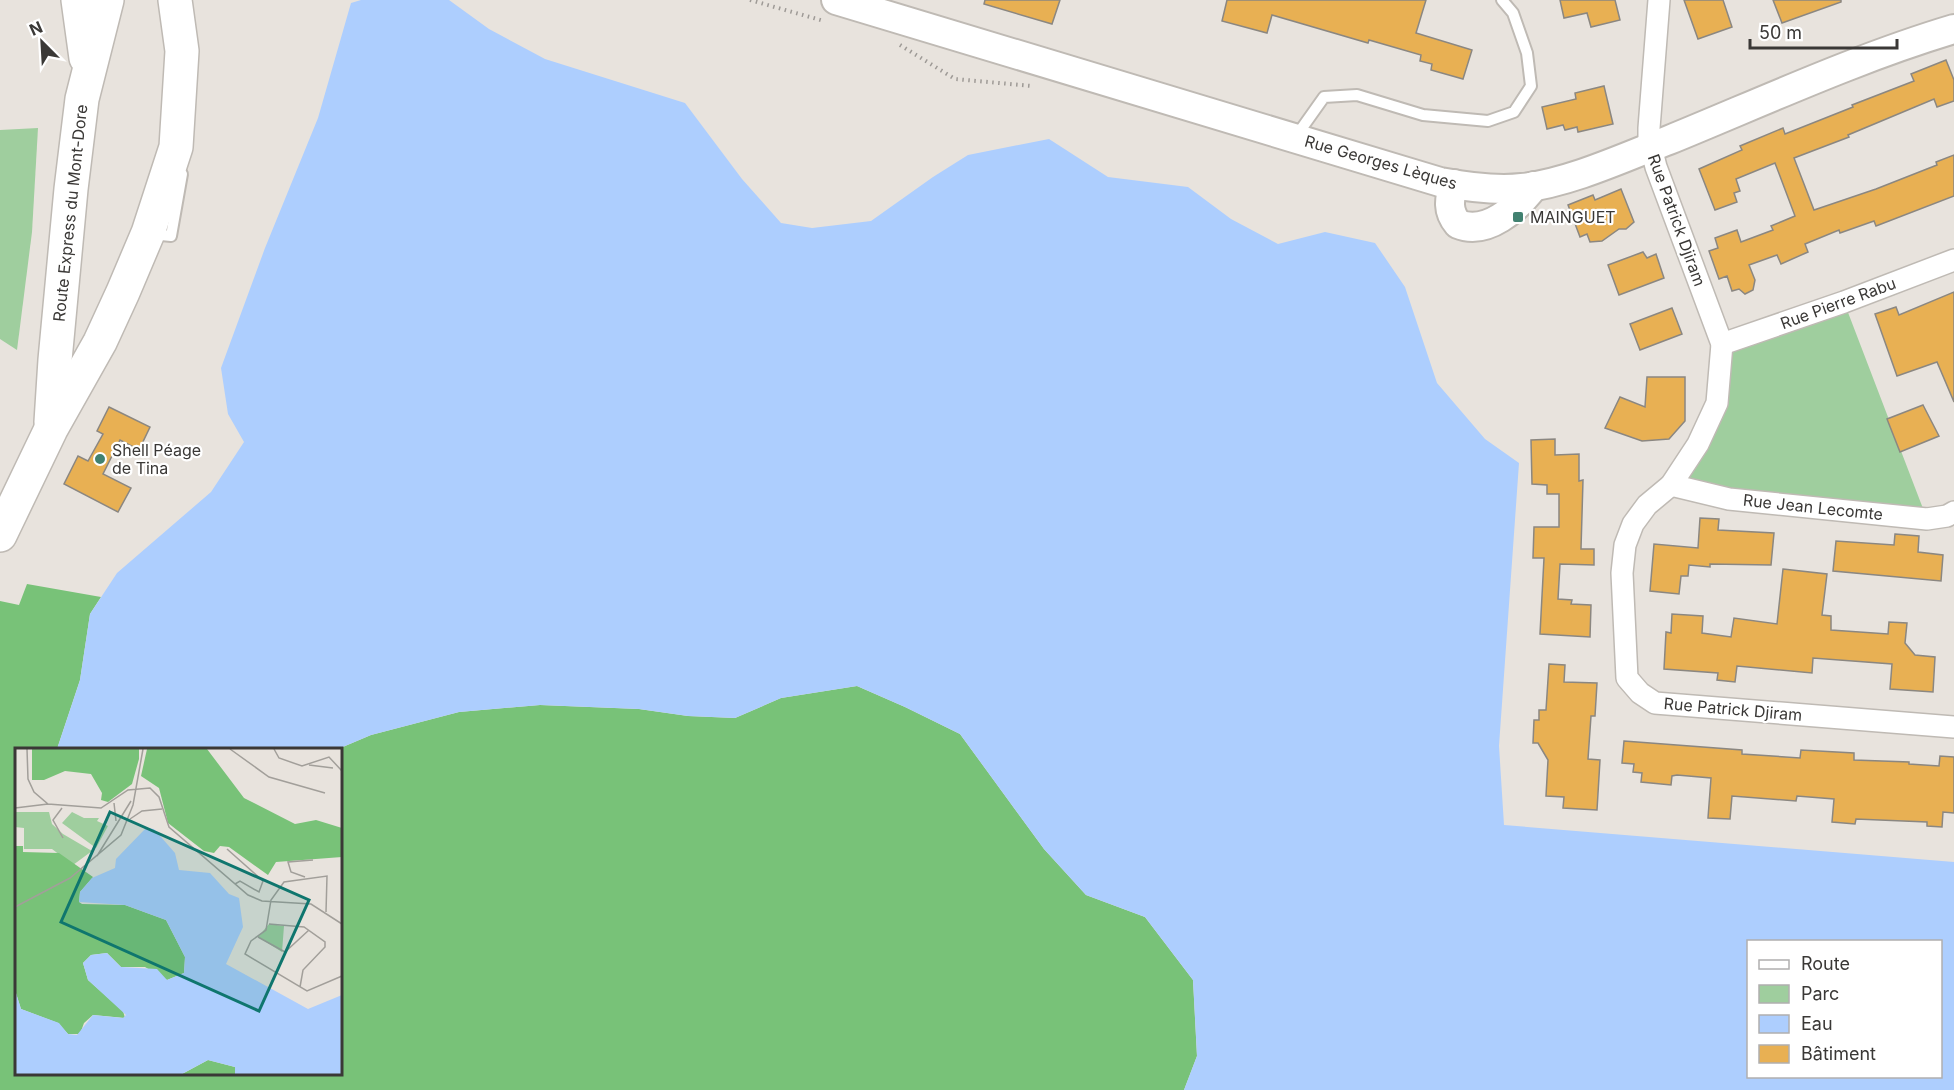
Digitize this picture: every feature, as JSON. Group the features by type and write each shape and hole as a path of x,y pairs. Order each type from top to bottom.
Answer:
{"main road":[{"path":"78,0 87,63 82,99"},
{"name":"Route Express du Mont-Dore","path":"51,429 71,189 82,99 107,0"},
{"name":"Route Express du Mont-Dore","path":"0,535 51,429 100,342 148,233 176,147 182,51 175,0"},
{"path":"182,51 188,0"},
{"name":"Rue Georges Lèques","path":"836,0 1454,184 1500,189 1534,186 1572,176 1838,72 1954,30"},
{"path":"1454,184 1449,201 1450,212 1458,224 1472,228 1482,226 1507,213 1534,186"}],"street":[{"name":"Rue Patrick Djiram","path":"1659,0 1649,139 1662,182 1722,344 1717,403 1698,444 1671,485 1647,505 1633,524 1625,545 1622,573 1627,678 1640,693 1655,703 1954,727"},
{"name":"Rue Pierre Rabu","path":"1722,344 1844,302 1954,260"},
{"name":"Rue Jean Lecomte","path":"1671,485 1729,499 1927,519 1947,516 1954,512"}],"lane":[{"path":"1295,138 1324,97 1357,95 1424,115 1488,121 1514,112 1531,86 1527,53 1513,13 1502,0"}],"green space":[{"path":"38,128 32,232 17,350 0,339 0,130"},
{"path":"1844,302 1927,519 1671,485 1698,444 1722,344"},
{"path":"27,584 101,597 90,614 80,680 57,748 15,748 15,1075 342,1075 340,748 371,735 459,712 540,705 639,709 688,716 735,718 781,698 857,686 960,734 1044,849 1086,895 1145,917 1193,980 1197,1056 1184,1090 0,1090 0,601 19,605"}],"water":[{"path":"361,0 449,0 489,29 545,59 685,103 742,179 781,223 812,228 871,221 968,155 1049,139 1108,177 1188,187 1231,219 1278,244 1325,232 1375,243 1405,287 1437,383 1485,439 1519,463 1499,746 1504,825 1954,862 1954,1090 1184,1090 1197,1056 1193,980 1145,917 1086,895 1044,849 960,734 857,686 781,698 735,718 688,716 639,709 540,705 459,712 371,735 340,748 57,748 80,680 90,614 117,573 211,492 244,442 228,414 221,368 265,248 318,118 351,3"}],"building":[{"path":"985,0 1060,0 1052,24 984,4"},
{"path":"1227,0 1426,0 1416,33 1472,50 1463,79 1431,70 1432,64 1420,61 1421,55 1369,40 1368,43 1272,15 1267,33 1222,21"},
{"path":"1560,0 1615,0 1620,20 1591,27 1587,13 1564,18"},
{"path":"1684,0 1723,0 1732,27 1698,39"},
{"path":"1773,0 1841,0 1841,2 1782,23"},
{"path":"1946,60 1954,80 1954,101 1937,107 1934,99 1848,135 1849,137 1794,158 1814,210 1876,189 1937,165 1936,162 1954,155 1954,196 1876,226 1874,221 1840,233 1839,230 1805,244 1808,252 1781,264 1777,255 1749,265 1755,280 1753,290 1745,294 1739,289 1732,291 1727,276 1719,279 1709,251 1718,248 1715,238 1737,230 1741,242 1773,230 1771,226 1795,216 1775,163 1736,179 1740,191 1734,193 1737,202 1715,210 1699,169 1742,150 1740,146 1783,128 1785,134 1914,81 1911,74"},
{"path":"1604,86 1613,124 1578,132 1577,127 1565,130 1563,125 1547,129 1542,107 1576,99 1575,93"},
{"path":"1621,189 1634,222 1626,229 1619,229 1602,241 1590,242 1587,234 1580,237 1568,205 1593,195 1595,200"},
{"path":"1643,252 1647,258 1656,254 1664,278 1619,295 1608,265"},
{"path":"1954,292 1954,402 1937,362 1897,376 1875,314 1896,307 1899,315"},
{"path":"1672,308 1682,334 1640,350 1630,324"},
{"path":"1647,377 1685,377 1685,421 1669,439 1642,441 1605,428 1620,397 1645,407"},
{"path":"1923,405 1939,436 1900,452 1887,419"},
{"name":"Shell Péage de Tina","path":"109,407 150,427 139,450 120,440 103,474 131,488 118,512 64,484 78,456 88,461 103,434 97,431"},
{"path":"1555,439 1555,455 1579,454 1579,481 1583,480 1581,549 1594,549 1594,565 1560,564 1558,599 1572,600 1571,604 1591,605 1590,637 1540,634 1544,558 1533,558 1534,527 1559,527 1559,494 1547,494 1547,485 1532,484 1531,440"},
{"path":"1700,518 1719,519 1718,530 1774,533 1771,565 1710,564 1710,567 1689,565 1688,576 1681,576 1679,594 1650,591 1654,544 1698,548"},
{"path":"1895,534 1919,536 1918,552 1943,555 1941,581 1833,571 1836,541 1894,545"},
{"path":"1783,569 1827,574 1822,615 1831,616 1831,630 1888,634 1889,622 1907,623 1905,643 1915,655 1935,657 1933,692 1890,689 1892,664 1813,658 1812,673 1737,666 1735,682 1717,680 1718,673 1664,669 1666,632 1671,633 1672,614 1703,616 1702,633 1731,637 1734,618 1777,624"},
{"path":"1549,664 1565,665 1564,682 1597,683 1595,716 1591,716 1588,759 1600,760 1597,810 1563,808 1564,797 1546,796 1548,760 1538,743 1533,743 1534,720 1539,720 1539,710 1546,710"},
{"path":"1624,741 1742,750 1742,754 1800,758 1801,750 1854,753 1854,760 1909,762 1909,764 1939,766 1940,756 1954,757 1954,813 1943,812 1942,827 1927,826 1927,822 1856,819 1855,824 1832,822 1834,799 1797,796 1796,801 1732,796 1730,819 1708,818 1711,778 1677,775 1672,776 1671,785 1641,782 1642,773 1633,772 1634,764 1622,763"}],"place":[{"name":"MAINGUET","path":"1518,217"},
{"name":"Shell Péage de Tina","path":"100,459"}]}
